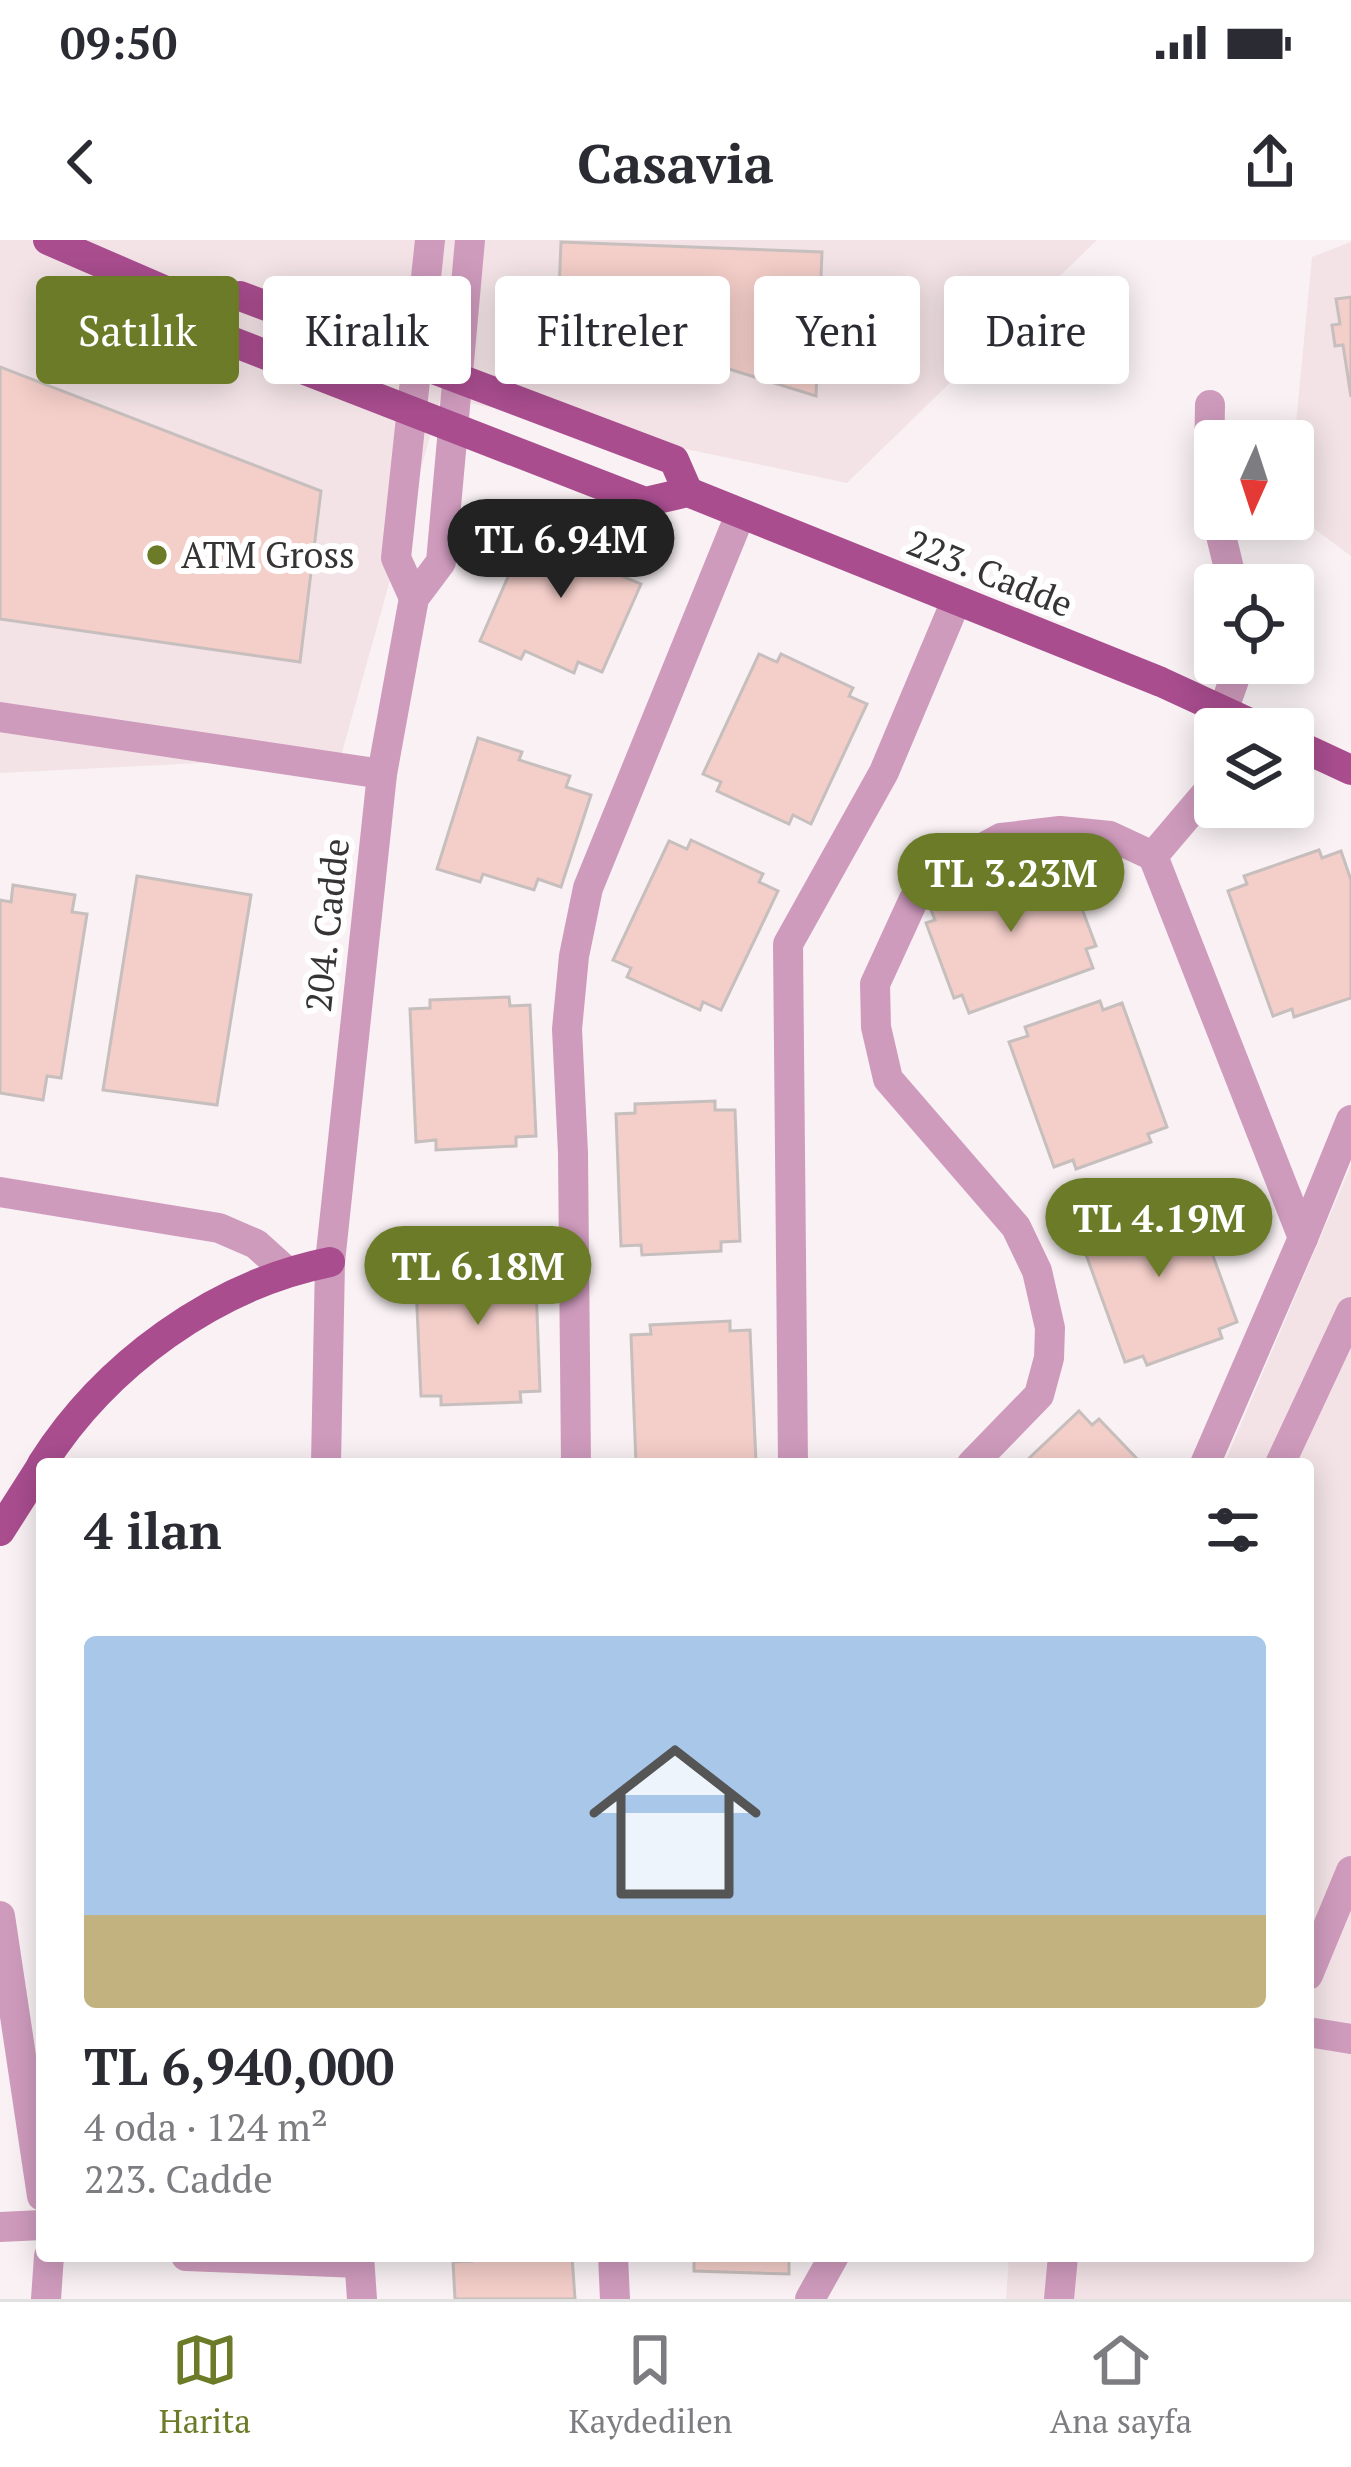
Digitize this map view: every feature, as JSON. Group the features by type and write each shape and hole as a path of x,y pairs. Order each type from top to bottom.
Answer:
{"main road":[{"name":"223. Cadde","path":"48,240 131,276"},
{"name":"223. Cadde","path":"239,344 645,502 688,492 1216,708"},
{"name":"223. Cadde","path":"471,384 674,460 688,492"},
{"path":"1314,753 1351,770"},
{"path":"46,1458 86,1402 145,1352 219,1301 286,1271 330,1262"},
{"path":"0,1531 36,1474"}],"street":[{"name":"204. Cadde","path":"426,276 430,240"},
{"name":"204. Cadde","path":"467,276 470,240"},
{"name":"204. Cadde","path":"414,598 396,558 415,384"},
{"name":"204. Cadde","path":"326,1458 330,1262 382,774 414,598 441,562 457,384"},
{"path":"1210,405 1210,420"},
{"path":"576,1458 567,1029 574,956 589,887 740,515"},
{"path":"793,1458 788,944 884,772 956,601"},
{"path":"0,717 382,774"},
{"path":"1153,856 1194,808"},
{"path":"978,1458 1039,1395 1049,1358 1050,1328 1037,1271 1016,1227 888,1079 876,1027 875,984 914,898 944,869 1001,838 1060,831 1110,836 1153,856 1303,1238"},
{"path":"1208,1458 1351,1120"},
{"path":"0,1192 219,1228 256,1244 286,1271"},
{"path":"1283,1458 1351,1312"},
{"path":"1314,1960 1351,1871"},
{"path":"0,1916 36,2157"},
{"path":"1314,2033 1351,2039"},
{"path":"0,2227 36,2225"},
{"path":"46,2299 49,2262"},
{"path":"359,2262 362,2299"},
{"path":"613,2262 615,2299"},
{"path":"810,2299 831,2262"},
{"path":"1059,2299 1062,2262"}],"shaded area":[{"path":"0,240 1097,240 1060,276 944,276 944,384 949,384 847,483 441,397 341,756 0,773"},
{"path":"1351,242 1351,556 1314,529 1314,420 1296,420 1312,257"},
{"path":"1351,1165 1351,2299 1006,2299 1009,2262 1314,2262 1314,1458 1227,1458"}],"building":[{"path":"561,242 822,252 821,276 754,276 754,377 730,369 730,276 560,276"},
{"path":"1351,297 1351,397 1343,345 1335,346 1332,325 1340,324 1336,299"},
{"name":"ATM Gross","path":"0,367 321,491 300,662 0,619"},
{"path":"777,384 816,384 816,396"},
{"path":"535,515 577,534 573,541 622,563 617,574 641,584 602,672 578,662 574,673 525,651 521,659 480,641"},
{"path":"759,654 777,662 781,654 853,688 849,696 867,704 811,824 793,815 789,824 717,791 721,782 703,774"},
{"path":"478,738 522,752 519,760 570,776 566,787 591,795 561,887 538,879 534,890 483,874 480,882 437,869"},
{"path":"691,840 763,874 759,882 778,891 721,1010 703,1002 700,1010 627,977 631,968 613,960 669,841 687,849"},
{"path":"1319,850 1322,858 1341,851 1351,880 1351,998 1294,1017 1292,1009 1273,1016 1228,891 1247,884 1244,876"},
{"path":"1053,856 1059,875 1068,872 1096,946 1086,949 1093,968 969,1013 962,995 954,998 926,923 935,920 928,902"},
{"path":"137,876 251,895 217,1105 103,1090"},
{"path":"13,885 75,895 72,912 87,914 61,1078 47,1076 43,1100 0,1093 0,900 11,902"},
{"path":"509,997 510,1006 530,1005 536,1136 516,1137 516,1146 436,1150 436,1140 416,1142 410,1009 430,1008 430,1000"},
{"path":"1100,1001 1103,1010 1122,1003 1167,1127 1148,1134 1151,1142 1076,1169 1073,1160 1054,1167 1009,1042 1028,1036 1025,1027"},
{"path":"715,1101 715,1110 735,1110 740,1241 721,1242 721,1251 642,1255 641,1245 621,1246 616,1114 635,1113 635,1104"},
{"path":"1170,1196 1174,1205 1192,1198 1237,1322 1219,1329 1222,1338 1147,1365 1143,1356 1125,1362 1080,1238 1099,1231 1095,1223"},
{"path":"514,1251 515,1261 535,1260 540,1391 520,1392 521,1402 441,1405 441,1396 421,1396 415,1264 435,1264 434,1255"},
{"path":"730,1321 730,1331 750,1330 756,1458 636,1458 631,1335 651,1334 650,1325"},
{"path":"1079,1411 1092,1425 1099,1419 1136,1458 1029,1458"},
{"path":"453,2262 572,2262 575,2299 455,2299"},
{"path":"694,2262 789,2262 789,2274 694,2271"}],"place":[{"name":"ATM Gross","path":"157,555"}]}
